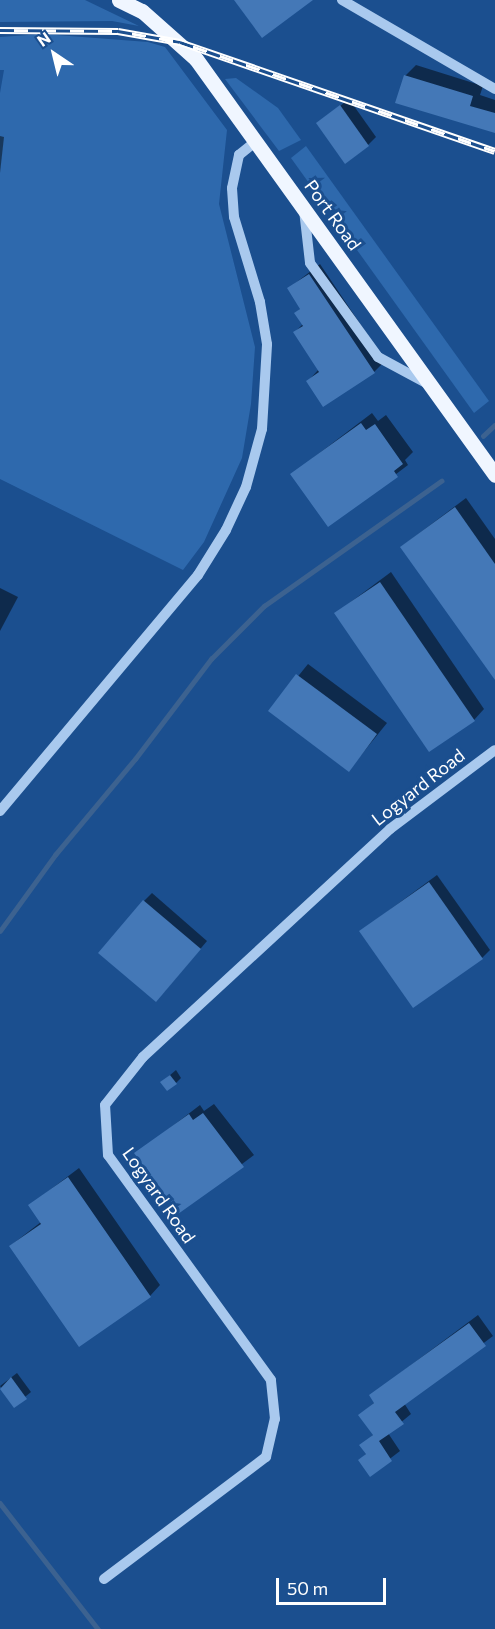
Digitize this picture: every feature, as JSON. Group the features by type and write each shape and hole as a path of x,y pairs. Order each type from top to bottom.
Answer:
{"main road":[{"name":"Port Road","path":"119,0 141,11 180,42 256,141 495,475"}],"street":[{"path":"342,0 495,89"},
{"path":"0,811 198,575 226,530 246,487 262,429 267,344 260,302 234,217 232,188 239,155 256,141"},
{"path":"303,206 310,263 316,272 378,357 432,386"},
{"name":"Logyard Road","path":"104,1578 266,1457 275,1419 271,1380 108,1155 105,1105 143,1057 390,829 495,750"}],"shaded area":[{"path":"0,0 85,0 139,26 112,21 0,22"},
{"path":"43,34 148,42 165,47 227,130 219,204 255,347 251,404 242,458 204,542 183,570 0,479 0,93 4,70 0,70 0,37"},
{"path":"236,78 278,108 301,140 279,151 225,79"},
{"path":"306,146 489,401 474,413 291,158"}],"building":[{"path":"234,0 313,0 262,38"},
{"path":"404,75 473,96 470,106 495,113 495,133 395,103"},
{"path":"340,105 369,146 345,164 316,123"},
{"path":"309,274 375,373 323,407 306,381 319,372 293,332 303,326 294,313 300,309 287,288"},
{"path":"361,423 366,430 375,424 403,464 394,471 398,477 328,527 290,474"},
{"path":"455,507 495,564 495,680 400,547"},
{"path":"380,582 475,721 429,752 334,613"},
{"path":"296,674 377,734 349,772 268,711"},
{"path":"429,882 483,959 413,1008 359,931"},
{"path":"143,900 201,949 156,1002 98,953"},
{"path":"170,1075 177,1084 167,1091 160,1082"},
{"path":"203,1113 244,1167 178,1214 134,1153 189,1114 193,1120"},
{"path":"68,1177 151,1297 79,1347 9,1246 41,1224 28,1205"},
{"path":"469,1323 486,1346 395,1412 404,1424 379,1441 392,1461 370,1477 358,1460 366,1454 359,1445 373,1435 358,1415 374,1403 369,1395"},
{"path":"11,1377 27,1399 14,1408 0,1389"}],"waterway":[{"path":"483,436 495,425"},
{"path":"0,931 55,855 135,759 211,659 264,606 441,481"},
{"path":"0,1503 98,1629"}],"railway":[{"path":"0,30 118,31 180,42 495,151"}]}
